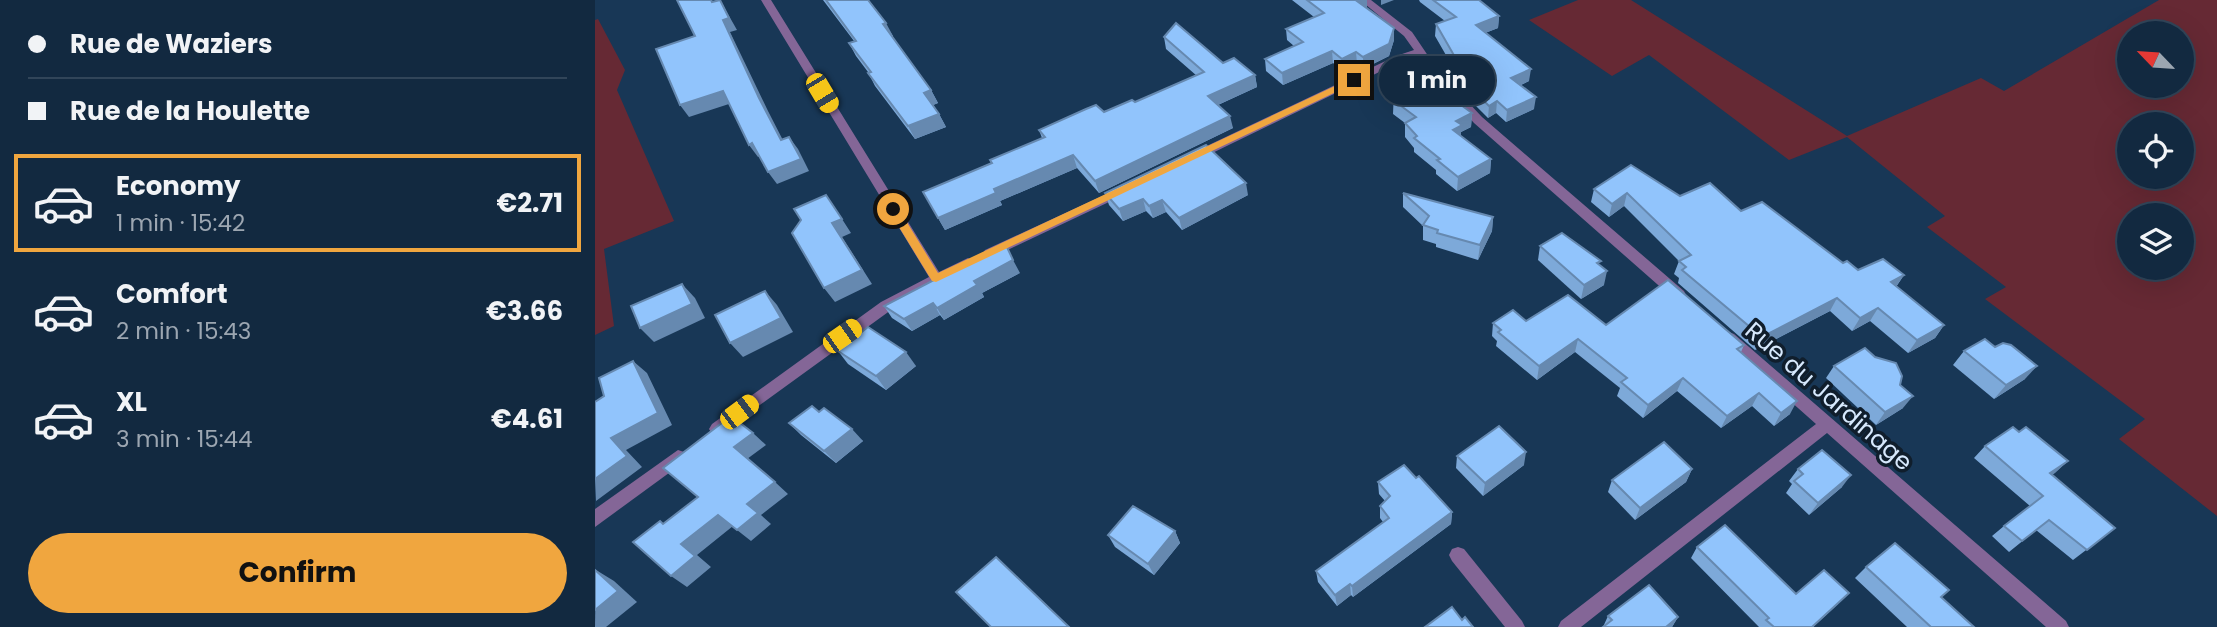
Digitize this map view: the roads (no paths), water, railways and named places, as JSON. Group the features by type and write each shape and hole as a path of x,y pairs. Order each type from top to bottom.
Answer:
{"street":[{"path":"766,0 936,278"},
{"path":"1365,0 1400,26 1450,91 1478,120 1689,304"},
{"path":"1185,161 1400,58 1419,52"},
{"path":"595,519 865,320 936,278 1143,181"},
{"name":"Rue du Jardinage","path":"1717,328 2060,627"},
{"path":"1567,627 1828,424"},
{"path":"1458,555 1516,627"}]}
